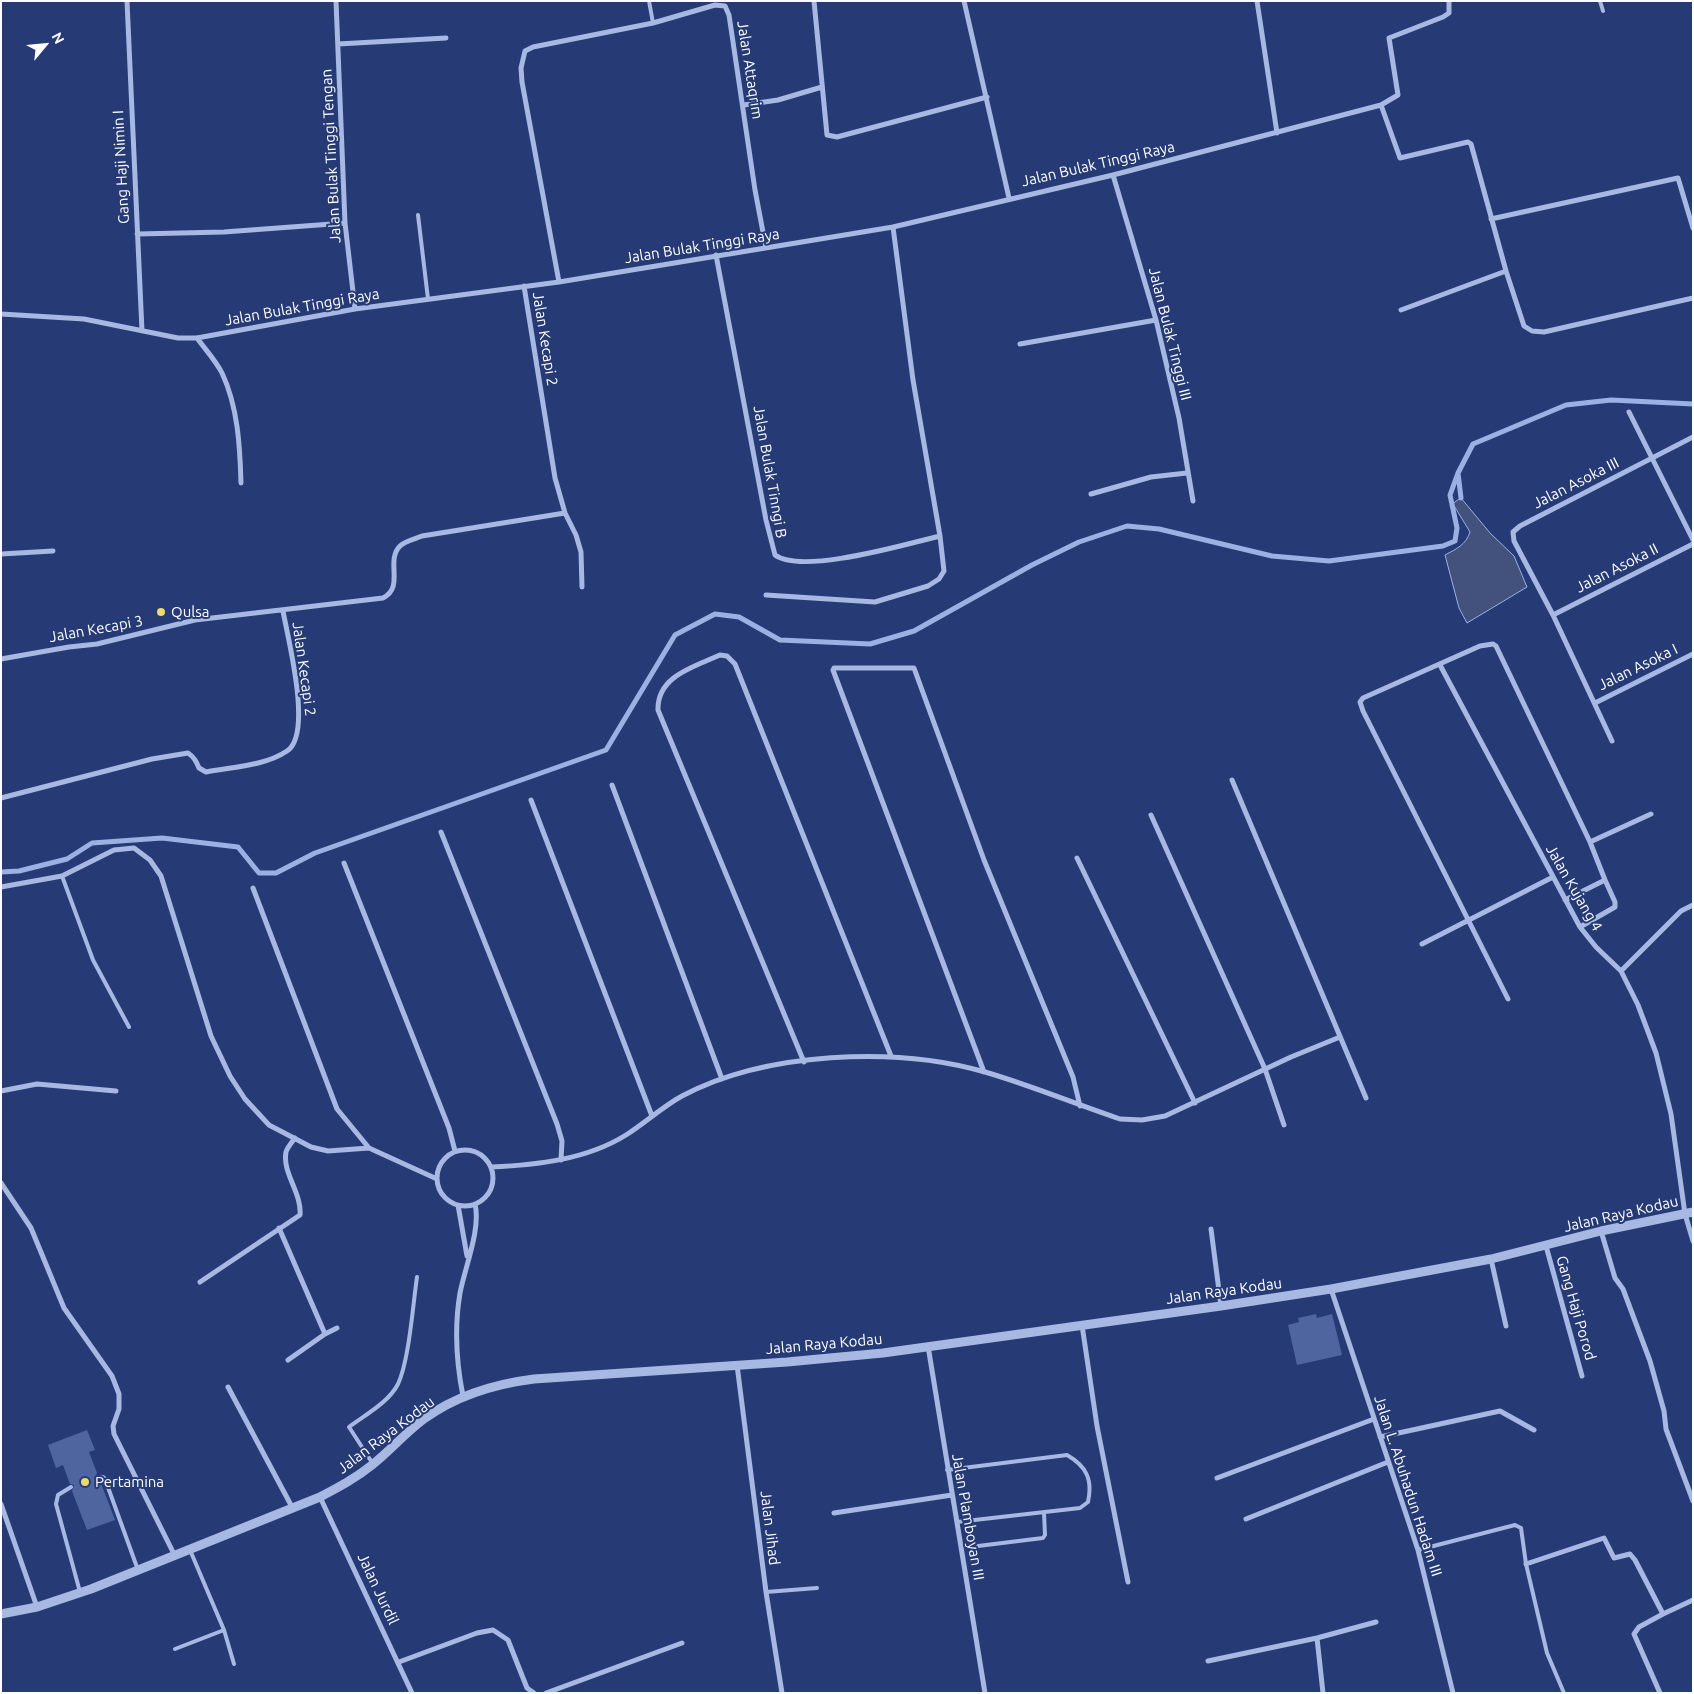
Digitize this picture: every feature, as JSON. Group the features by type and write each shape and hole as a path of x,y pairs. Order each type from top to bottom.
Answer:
{"street":[{"name":"Gang Haji Nimin I","path":"127,1 142,331"},
{"name":"Jalan Bulak Tinggi Tengan","path":"336,1 345,223 355,309"},
{"path":"814,1 827,135 837,137 987,97"},
{"path":"964,1 968,28 987,97 1009,198"},
{"path":"1257,1 1277,133"},
{"name":"Jalan Bulak Tinggi Raya","path":"1,314 84,320 178,338 197,338 355,309 559,282 893,227 1009,198 1113,175 1381,105 1397,98 1389,38 1443,17 1449,12 1449,1"},
{"name":"Jalan Attaqrim","path":"559,282 522,82 522,58 525,51 533,47 653,23 715,5 725,6 729,15 755,190 766,248"},
{"path":"338,44 446,38"},
{"path":"744,106 778,100 822,86"},
{"path":"1381,105 1400,158 1470,143 1520,319 1524,326 1532,331 1544,332 1693,298"},
{"name":"Jalan Bulak Tinggi III","path":"1113,175 1156,320 1179,418 1193,501"},
{"path":"1491,219 1678,178 1693,228"},
{"path":"137,234 224,232 345,223"},
{"path":"766,595 875,602 928,586 939,579 944,571 940,536 913,380 893,227"},
{"name":"Jalan Bulak Tinngi B","path":"716,255 774,555 790,562 824,561 940,536"},
{"path":"1401,310 1506,272"},
{"name":"Jalan Kecapi 2","path":"524,286 555,478 565,513 576,535 581,552 582,587"},
{"path":"1020,344 1156,320"},
{"path":"197,338 222,373 228,390 240,440 241,483"},
{"path":"1629,412 1693,540"},
{"name":"Jalan Asoka III","path":"1553,615 1514,541 1513,532 1520,526 1693,437"},
{"path":"1091,494 1150,477 1187,473"},
{"name":"Jalan Kecapi 2","path":"1,798 152,759 180,754 188,753 196,759 199,768 206,772 269,759 288,751 296,742 299,731 299,703 283,611 388,595 394,586 396,551 406,542 422,536 565,513"},
{"name":"Jalan Asoka II","path":"1553,615 1693,544"},
{"path":"1,554 53,550"},
{"name":"Jalan Kecapi 3","path":"1,659 97,644 196,620 283,611"},
{"path":"1553,615 1612,741"},
{"path":"1508,999 1363,711 1360,702 1363,698 1480,646 1492,644 1496,646 1590,842 1615,902 1615,907 1580,927"},
{"name":"Jalan Asoka I","path":"1595,703 1693,654"},
{"path":"804,1062 658,710 662,689 675,676 720,655 727,656 735,664 891,1056"},
{"name":"Jalan Kujang 4","path":"1440,665 1580,927 1596,947 1621,971 1638,1005 1656,1053 1671,1114 1693,1241"},
{"path":"984,1072 834,668 915,669 984,860 1073,1077 1080,1106"},
{"path":"1232,780 1366,1098"},
{"path":"612,785 722,1079"},
{"path":"531,800 652,1116"},
{"path":"1590,842 1651,814"},
{"path":"1151,815 1265,1069 1284,1125"},
{"path":"441,832 557,1124 562,1141 561,1160"},
{"path":"1,887 62,876 114,850 134,848 150,860 161,876 212,1036 230,1076 245,1099 269,1125 295,1138 328,1151 369,1148"},
{"path":"1077,858 1195,1102"},
{"path":"344,863 449,1128 455,1151"},
{"path":"1422,944 1553,877"},
{"path":"1565,900 1605,880"},
{"path":"253,888 336,1109 369,1148 437,1179"},
{"path":"1621,971 1681,911 1693,905"},
{"path":"491,1168 540,1165 561,1160 624,1136 681,1096 722,1079 804,1062 891,1056 917,1058 984,1072 1120,1119 1142,1120 1165,1116 1265,1069 1340,1037"},
{"path":"1,1091 38,1084 116,1091"},
{"path":"200,1282 300,1214 301,1206 287,1166 286,1151 295,1138"},
{"path":"472,1150 487,1160 491,1168 492,1185 488,1193 475,1204 458,1205 443,1195 437,1179 441,1162 455,1151 472,1150"},
{"path":"1,1183 31,1228 64,1308 112,1376 119,1394 119,1409 113,1426 114,1434 174,1554"},
{"path":"463,1396 457,1363 455,1333 467,1258 478,1217 475,1204"},
{"path":"458,1205 467,1258"},
{"name":"Jalan Raya Kodau","path":"1,1614 37,1607 80,1592 320,1496 349,1482 373,1464 425,1418 463,1396 504,1383 534,1379 883,1353 1220,1306 1331,1290 1491,1259 1601,1231 1689,1213"},
{"path":"279,1228 325,1334"},
{"path":"1211,1229 1220,1306"},
{"path":"1601,1231 1615,1278 1624,1288 1650,1361 1671,1445 1693,1502"},
{"name":"Gang Haji Porod","path":"1546,1246 1582,1376"},
{"path":"1491,1259 1506,1326"},
{"name":"Jalan L. Abuhadun Hadam III","path":"1331,1290 1418,1550 1453,1693"},
{"path":"1082,1325 1097,1426 1128,1582"},
{"path":"288,1360 325,1334 337,1328"},
{"name":"Jalan Plamboyan III","path":"928,1346 985,1693"},
{"name":"Jalan Jihad","path":"737,1365 766,1592 782,1693"},
{"path":"228,1387 292,1507"},
{"path":"1380,1437 1500,1411 1534,1430"},
{"path":"1217,1478 1374,1419"},
{"path":"1246,1519 1388,1462"},
{"path":"834,1513 952,1495"},
{"name":"Jalan Jurdil","path":"320,1496 412,1693"},
{"path":"1,1504 37,1607"},
{"path":"1526,1564 1604,1538 1614,1558 1630,1554 1635,1560 1663,1614"},
{"path":"1660,1693 1634,1634 1639,1626 1693,1600"},
{"path":"1208,1661 1317,1638 1376,1622"},
{"path":"399,1662 477,1633 493,1630 508,1640 528,1688 532,1693"},
{"path":"1317,1638 1322,1693"},
{"path":"546,1693 682,1642"}],"lane":[{"path":"649,1 653,23"},
{"path":"1600,1 1603,11"},
{"path":"418,215 428,299"},
{"path":"62,876 93,960 130,1027"},
{"path":"373,1464 349,1427 383,1401 398,1385 417,1277"},
{"path":"947,1470 1067,1455 1083,1466 1086,1471 1090,1491 1088,1502 1080,1508 957,1522"},
{"path":"98,1477 103,1476 105,1479 138,1570"},
{"path":"71,1487 58,1495 56,1504 80,1592"},
{"path":"978,1546 1042,1538 1045,1535 1044,1512"},
{"path":"1418,1550 1515,1525 1522,1528 1526,1564 1547,1653 1564,1693"},
{"path":"189,1548 224,1630 234,1664"},
{"path":"766,1592 817,1588"},
{"path":"175,1649 224,1630"}],"water":[{"path":"1461,498 1490,533 1514,556 1527,587 1467,623 1459,608 1445,555 1457,549 1470,532 1453,504"}],"building":[{"path":"1316,1314 1317,1318 1332,1314 1342,1355 1297,1365 1288,1325 1299,1322 1298,1318"},
{"name":"Pertamina","path":"87,1430 95,1450 89,1452 97,1473 95,1478 100,1481 115,1520 87,1530 72,1491 74,1485 70,1484 63,1465 56,1468 48,1445"}],"waterway":[{"path":"1461,498 1458,473 1473,444 1566,405 1611,400 1693,404"},
{"path":"1,872 19,871 67,859 92,843 162,838 238,847 259,873 276,873 315,853 606,750 675,635 715,614 739,617 780,640 870,644 914,631 1032,565 1079,542 1127,526 1159,529 1272,556 1329,561 1443,546 1455,541 1457,528 1450,495 1458,473"}],"place":[{"name":"Qulsa","path":"161,612"},
{"name":"Pertamina","path":"85,1482"}]}
